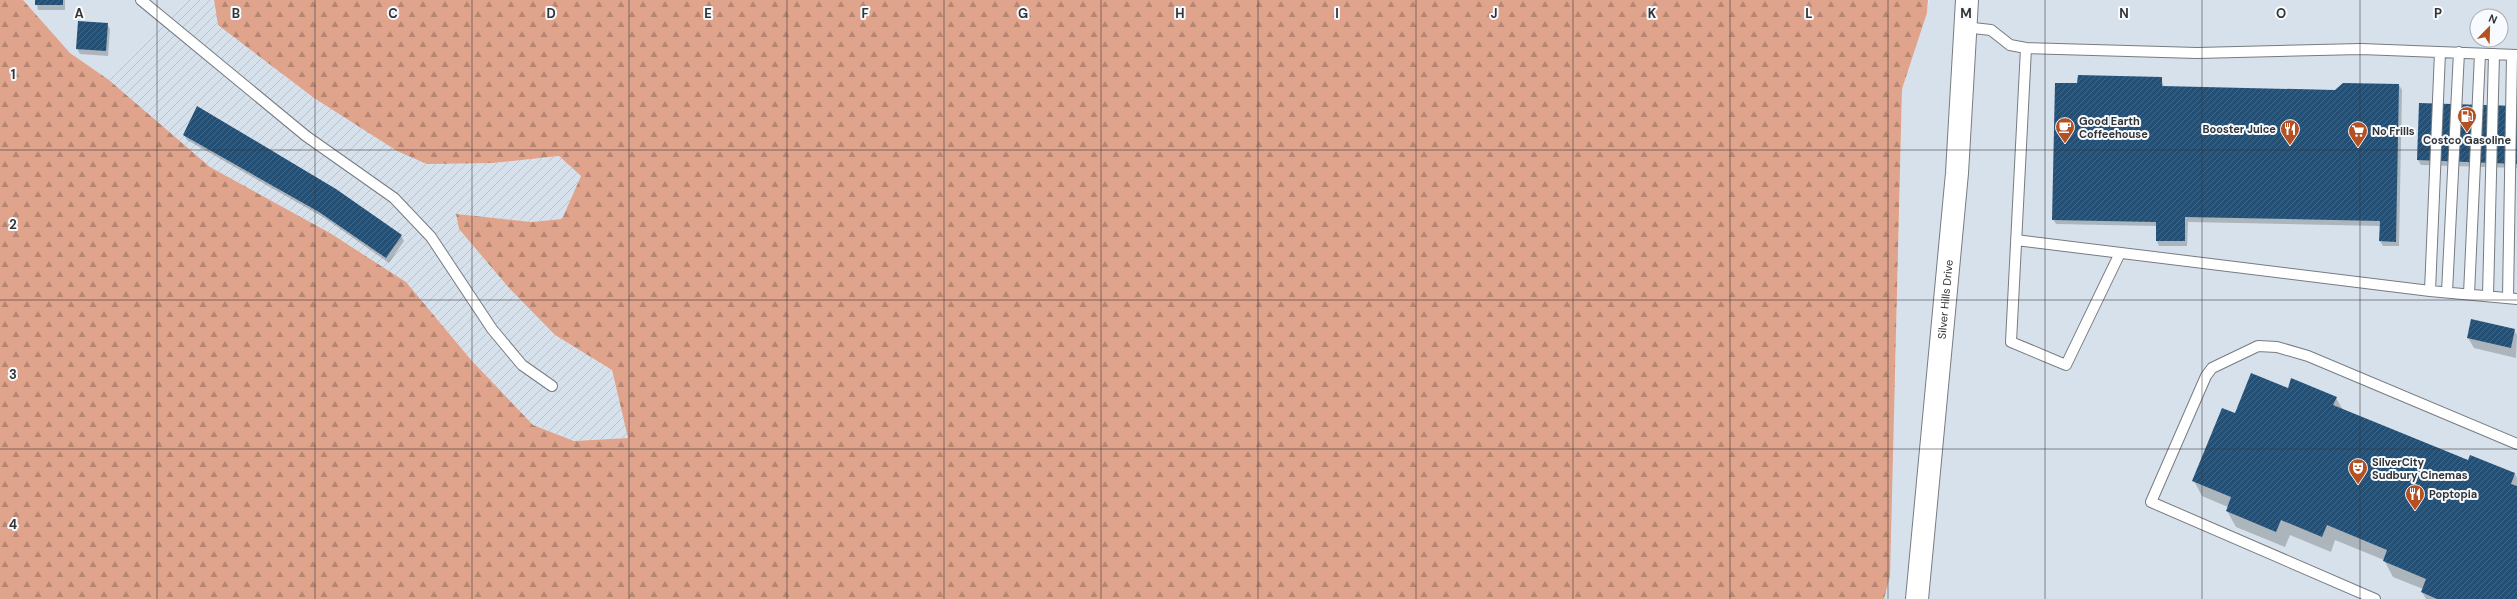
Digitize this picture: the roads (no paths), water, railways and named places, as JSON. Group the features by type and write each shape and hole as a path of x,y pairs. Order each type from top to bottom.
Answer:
{"street":[{"name":"Silver Hills Drive","path":"1917,599 1957,173 1964,27 1967,0"}],"lane":[{"path":"140,0 306,136 394,198 431,237 492,329 522,365 552,386"},
{"path":"1964,27 1991,30 2010,45 2026,48 2197,53 2361,50 2460,52 2514,55 2512,298 2430,291 2016,240"},
{"path":"2026,48 2011,342 2066,365 2120,253"},
{"path":"2430,291 2440,52"},
{"path":"2447,292 2460,52"},
{"path":"2470,294 2480,54"},
{"path":"2488,296 2494,54"},
{"path":"2375,599 2151,502 2206,376 2212,368 2258,346 2277,347 2308,356 2517,444"}],"place":[{"name":"Costco Gasoline","path":"2467,133"},
{"name":"Good Earth Coffeehouse","path":"2065,144"},
{"name":"Booster Juice","path":"2290,146"},
{"name":"No Frills","path":"2358,148"},
{"name":"SilverCity Sudbury Cinemas","path":"2358,485"},
{"name":"Poptopia","path":"2415,511"}]}
